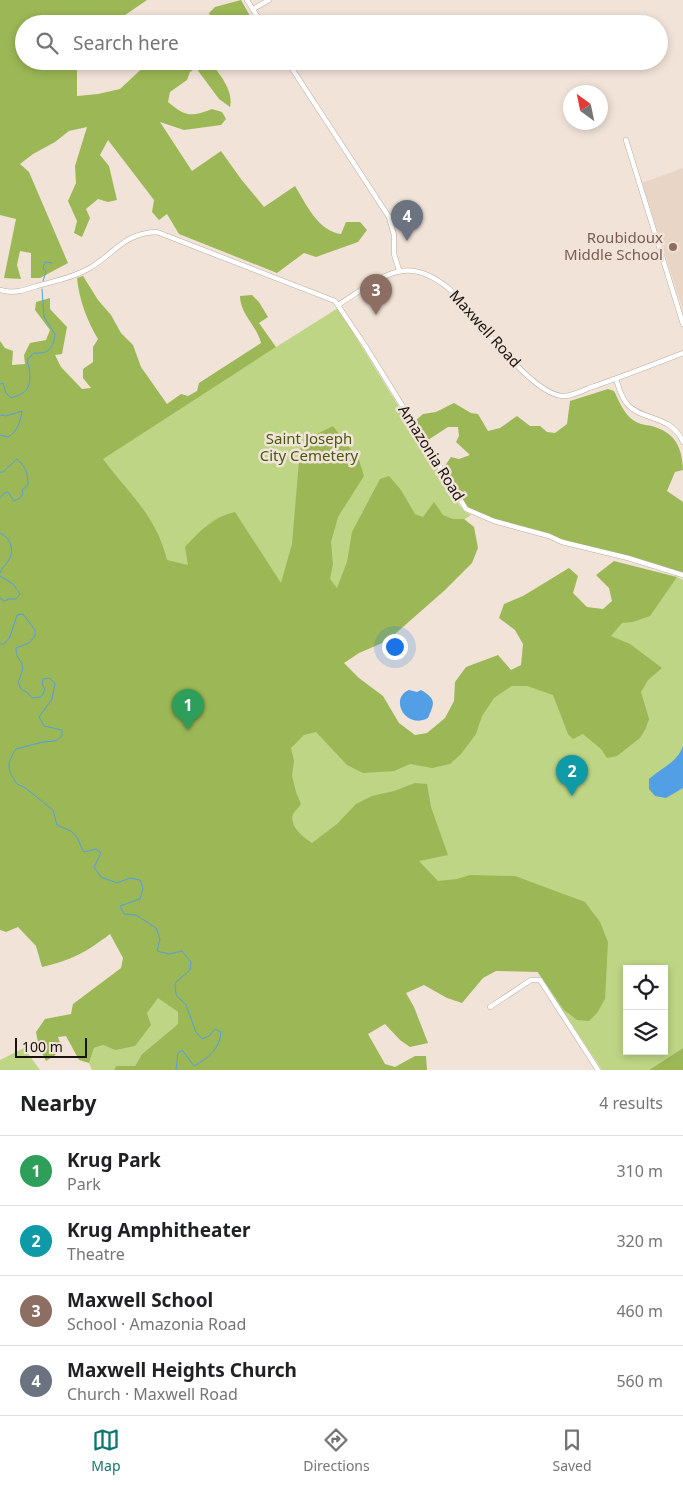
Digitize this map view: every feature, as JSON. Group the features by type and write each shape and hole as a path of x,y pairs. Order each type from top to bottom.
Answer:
{"street":[{"path":"247,0 257,15"},
{"path":"253,9 269,0"},
{"path":"293,70 389,217 394,235 394,254 399,270 386,275 338,305"},
{"path":"626,140 683,324"},
{"name":"Amazonia Road","path":"0,290 15,292 76,275 90,268 120,244 145,232 157,232 167,235 286,280 336,301 466,509 494,521 549,536 562,542 628,558 683,575"},
{"name":"Maxwell Road","path":"399,270 424,273 444,283 526,374 548,392 558,396 568,396 683,353"},
{"path":"616,379 628,406 667,424 678,433 683,442"},
{"path":"490,1007 523,985 536,979 540,980 598,1070"}],"shaded area":[{"name":"Roubidoux Middle School","path":"683,168 683,310 642,183"}],"green space":[{"path":"0,0 147,0 125,15 15,15 15,70 77,70 77,96 120,89 140,70 193,70 190,72 187,80 170,92 168,102 184,113 194,114 212,109 222,112 226,119 221,125 184,130 160,122 192,171 221,151 264,207 295,186 308,208 326,228 341,234 346,222 360,222 367,230 358,242 316,257 304,253 277,273 179,234 167,214 159,220 152,212 154,200 108,140 100,155 109,166 117,200 108,202 98,199 86,209 90,218 82,237 74,233 77,221 68,201 76,183 75,166 87,127 69,131 20,164 29,172 68,263 40,278 31,278 31,253 20,251 17,265 21,279 4,278 16,219 0,215"},
{"path":"241,0 249,15 210,15 209,13 215,7"},
{"path":"197,70 216,70 228,88 231,101 230,107 219,99"},
{"name":"Saint Joseph City Cemetery","path":"83,276 98,300 111,315 121,333 133,345 141,367 167,404 181,394 188,396 197,391 199,383 261,343 243,309 240,296 252,295 259,302 268,317 259,323 276,347 103,459 149,517 162,544 167,560 188,565 185,547 213,521 235,512 281,583 292,544 300,449 315,435 333,426 359,460 364,476 338,517 331,542 333,564 330,579 337,588 347,562 352,532 380,479 389,476 401,490 415,514 423,517 434,502 443,515 453,519 464,519 474,527 478,548 472,563 445,590 387,641 359,653 344,663 359,678 383,696 399,723 415,735 427,733 445,718 454,701 455,682 466,667 498,655 511,670 521,665 523,644 515,630 499,618 504,604 523,596 569,568 578,576 573,593 587,607 603,609 612,601 609,588 596,575 614,561 677,577 650,616 633,622 622,623 611,636 630,644 662,668 648,680 641,692 649,719 646,728 640,738 617,756 607,758 601,749 583,734 573,739 568,734 553,695 527,686 512,686 494,698 482,716 476,734 461,754 450,764 432,768 410,764 394,771 363,773 347,765 316,732 304,735 291,748 294,761 292,776 301,804 293,814 292,819 298,831 312,843 337,824 356,804 372,796 394,791 415,783 427,784 431,807 448,855 419,861 438,881 457,879 470,875 515,876 585,902 600,922 608,942 605,999 597,1013 589,1021 577,1020 564,1010 538,972 496,971 483,978 462,1003 447,998 424,985 406,993 414,1007 428,1043 410,1047 400,1040 385,1024 368,1034 385,1064 395,1067 415,1056 426,1056 427,1070 114,1070 116,1066 135,1066 142,1054 178,1024 178,1012 158,998 147,1013 151,1025 135,1046 115,1050 103,1045 94,1048 89,1063 79,1060 66,1036 58,1037 62,1048 46,1061 39,1047 36,1032 45,1019 71,1014 73,1004 121,968 123,958 110,934 78,955 62,962 42,967 36,946 18,927 6,932 0,930 0,341 5,348 13,351 12,365 25,364 24,355 30,343 46,340 50,330 35,310 36,302 50,298 50,309 67,327 62,354 55,355 61,367 82,389 91,388 83,378 83,369 93,362 93,347 98,339 90,325 80,294 77,278"},
{"name":"Saint Joseph City Cemetery","path":"338,308 460,506 471,515 305,620 398,761 677,577 683,580 683,1048 649,1070 602,1070 489,899 241,1063 0,527 170,414"},
{"path":"608,389 614,391 622,407 630,417 637,422 666,432 679,447 683,470 675,472 667,491 683,502 683,574 476,513 462,500 442,470 451,457 459,459 470,455 456,442 459,436 458,427 448,427 428,440 414,422 423,414 436,412 454,403 471,413 478,414 488,431 500,428 517,416 530,426 540,426 547,432 555,433 567,424 570,401"},
{"path":"158,997 178,1012 178,1024 142,1054 135,1066 116,1066 114,1070 92,1070 89,1063 94,1048 103,1045 115,1050 147,1013"},
{"path":"24,1048 40,1070 0,1070 0,1060"},
{"path":"683,1048 683,1070 649,1070"}],"water":[{"path":"409,690 417,692 421,690 432,699 433,704 428,718 420,721 413,720 402,712 400,699"},
{"path":"683,746 683,788 666,798 655,796 649,789 649,779 673,761"}],"waterway":[{"path":"43,281 46,272 43,268 45,262 52,263"},
{"path":"0,384 3,383 6,393 11,398 23,393 28,387 29,382 30,373 27,360 34,353 47,351 52,346 55,334 44,317 42,289"},
{"path":"0,415 6,416 22,411 14,432 8,437 0,435"},
{"path":"0,472 3,472 17,459 23,465 28,477 28,485 22,490 23,494 20,498 14,501 8,492 4,493 0,498"},
{"path":"0,533 9,540 12,550 10,558 0,573"},
{"path":"0,576 13,584 20,594 16,599 4,601 0,598"},
{"path":"0,644 4,644 10,637 17,615 23,614 35,630 35,636 29,643 16,648 22,665 18,682 21,689 32,698 41,697 45,690 42,683 43,679 49,678 55,683 52,699 39,717 44,726 62,730 62,736 55,741 16,749 9,763 14,779 17,784 24,787 53,810 57,825 74,834 84,852 96,849 101,853 94,867 101,877 117,883 130,878 140,880 143,888 140,899 120,906 124,914 136,915 156,928 160,939 157,951 169,954 182,951 191,962 190,970 175,983 176,995 186,1005 196,1032 202,1039 209,1036 215,1029 221,1032 216,1048 204,1060 194,1066 182,1050 178,1053 176,1070"}],"place":[{"name":"Maxwell Heights Church","path":"407,241"},
{"name":"Roubidoux Middle School","path":"673,247"},
{"name":"Maxwell School","path":"376,315"},
{"name":"Krug Park","path":"188,730"},
{"name":"Krug Amphitheater","path":"572,796"}]}
